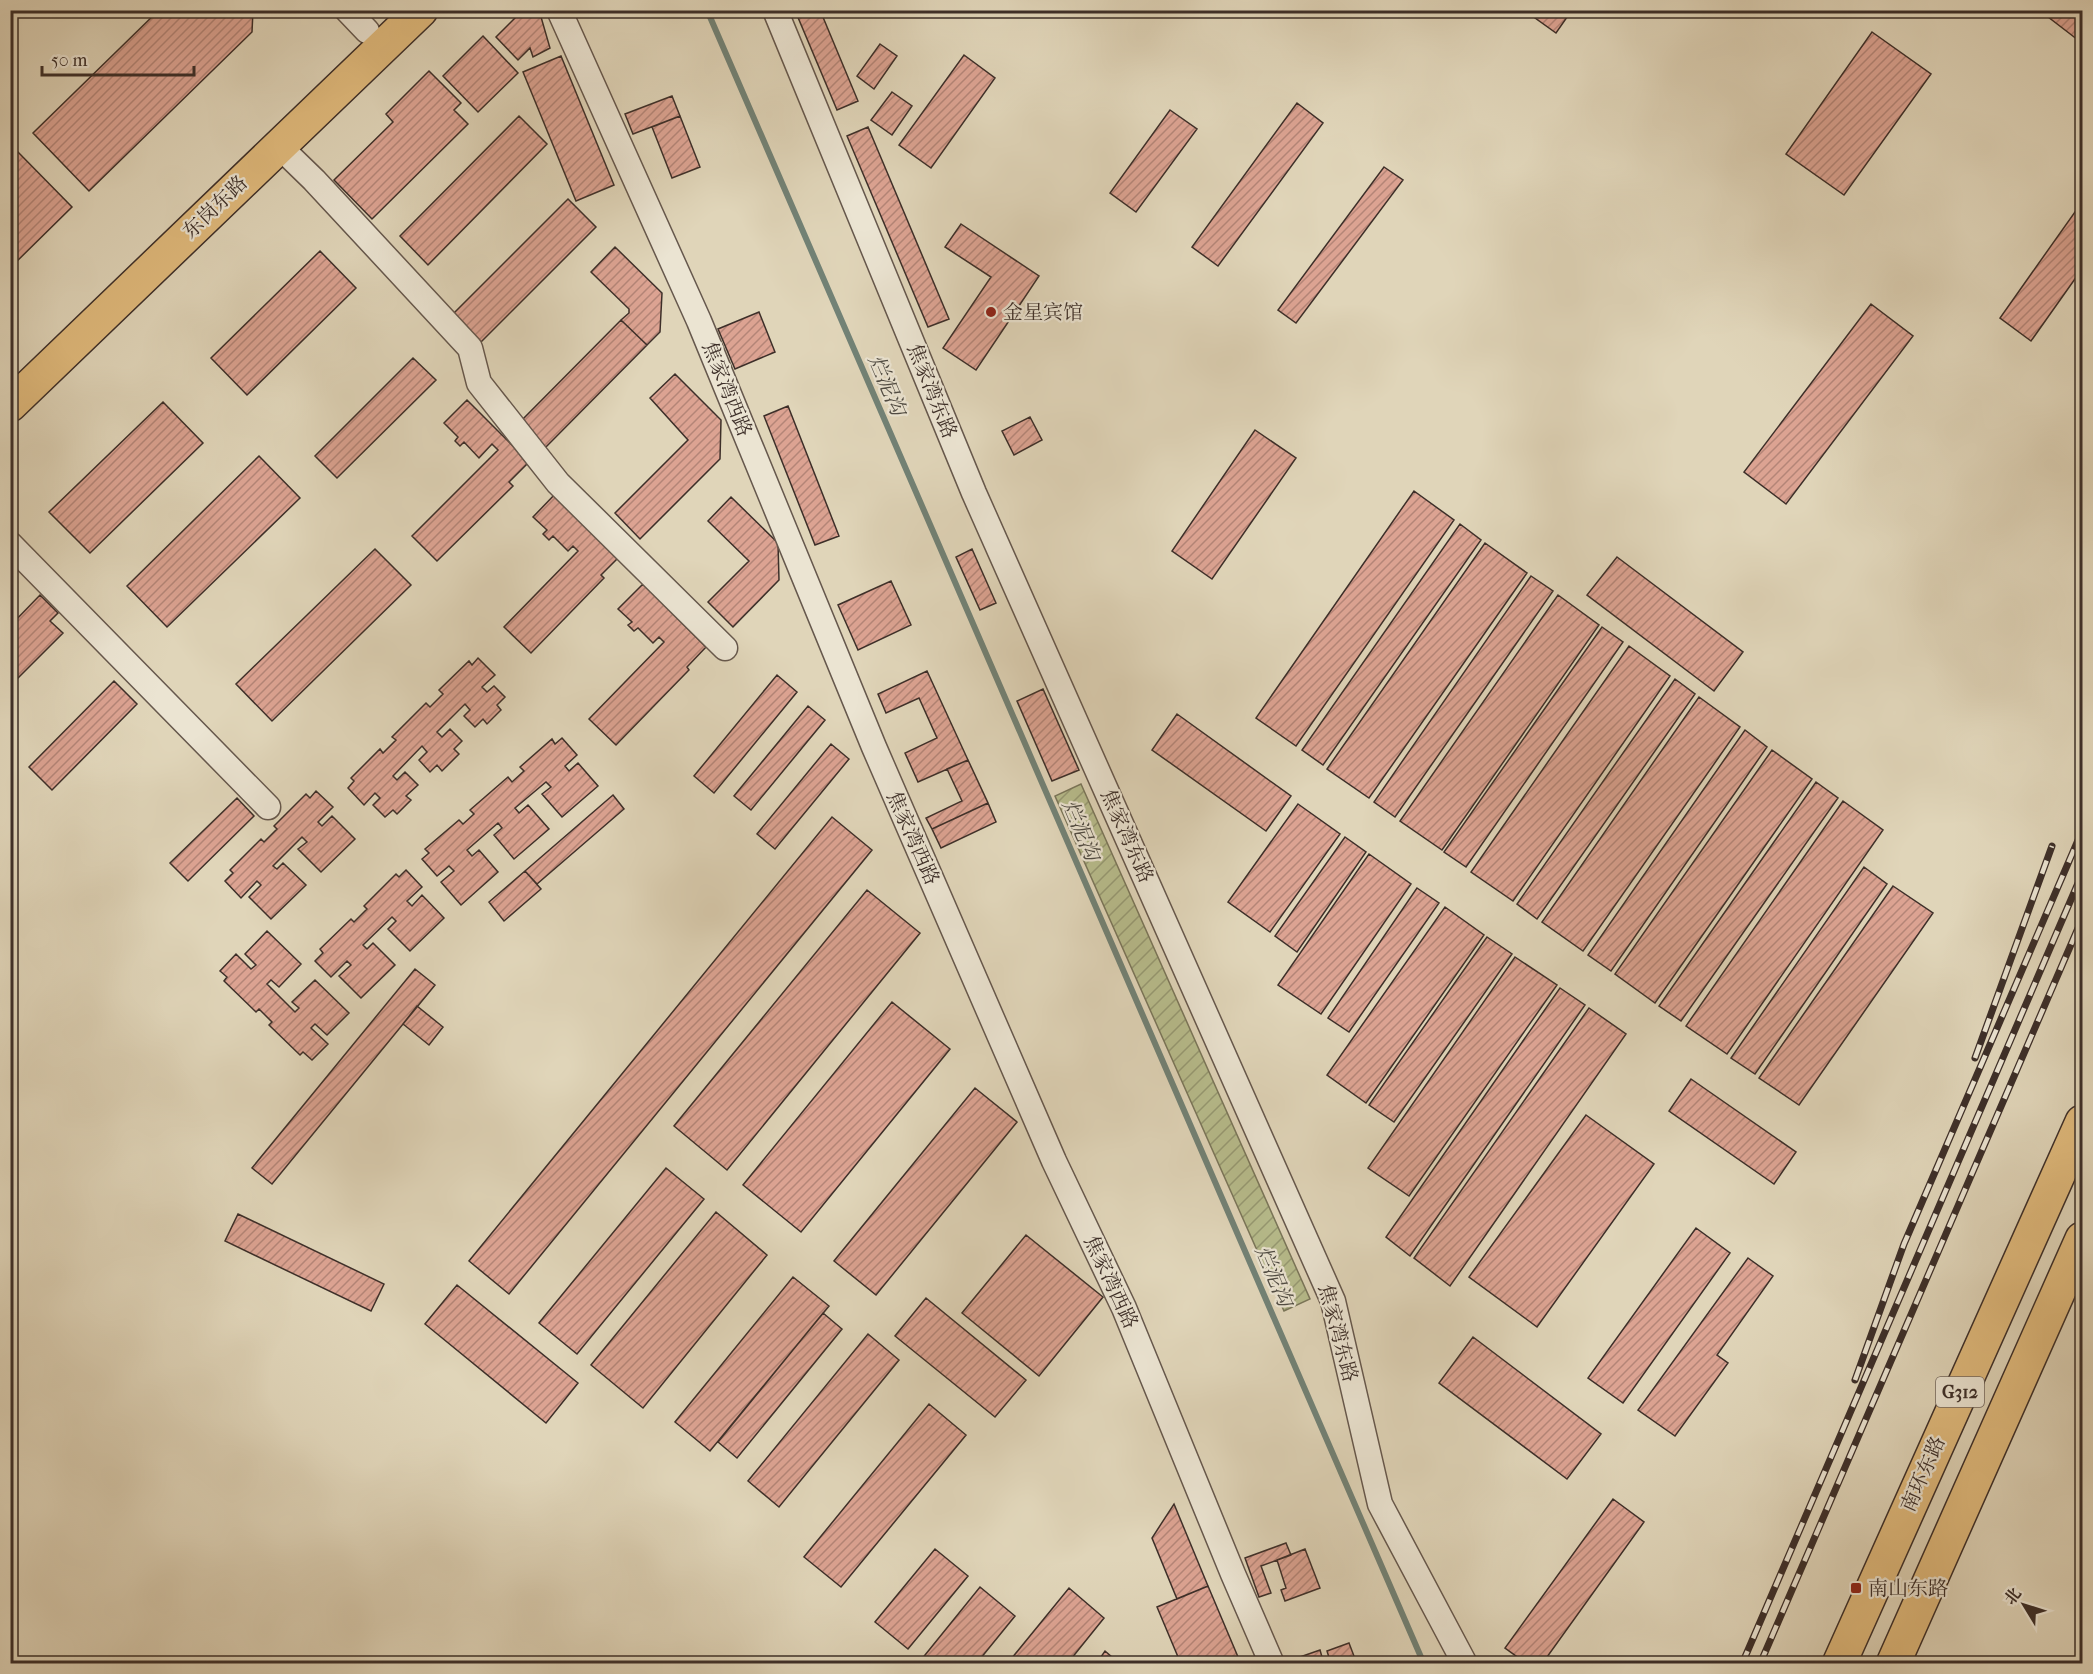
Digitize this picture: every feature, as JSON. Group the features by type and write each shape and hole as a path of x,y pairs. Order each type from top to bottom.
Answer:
{"main road":[{"name":"东岗东路","path":"10,405 421,10"},
{"name":"东岗东路","path":"10,375 367,17"},
{"name":"南环东路","path":"1839,1664 2082,1122"},
{"name":"G312","path":"1893,1664 2082,1239"}],"street":[{"name":"焦家湾西路","path":"559,10 699,321 878,758 1054,1161 1124,1308 1272,1664"},
{"name":"焦家湾东路","path":"775,10 974,492 1334,1301 1380,1504 1465,1664"},
{"path":"279,146 470,348 479,382 558,483 725,648"},
{"path":"10,544 268,807"}],"green space":[{"path":"1081,784 1310,1299 1284,1311 1055,796"}],"building":[{"path":"159,10 253,10 252,32 89,191 33,133"},
{"path":"523,10 539,10 550,48 533,57 530,48 518,60 496,37"},
{"path":"724,10 742,10 727,17"},
{"path":"807,10 820,10 858,101 837,110 797,15"},
{"path":"1524,10 1572,10 1556,33"},
{"path":"2039,10 2082,10 2082,34 2078,40"},
{"path":"1872,32 1931,74 1844,195 1786,154"},
{"path":"483,36 518,73 478,112 443,76"},
{"path":"880,44 897,56 874,89 857,76"},
{"path":"964,55 995,78 931,168 899,145"},
{"path":"561,56 614,185 576,201 523,72"},
{"path":"429,71 461,103 454,110 468,124 372,219 334,180 393,122 386,114"},
{"path":"892,92 912,106 892,135 871,120"},
{"path":"672,96 680,116 633,134 625,114"},
{"path":"1297,103 1323,123 1218,266 1192,247"},
{"path":"1170,110 1197,129 1136,212 1110,193"},
{"path":"519,116 547,144 428,265 400,236"},
{"path":"680,116 700,167 672,178 652,127"},
{"path":"868,127 949,319 928,327 847,136"},
{"path":"16,150 72,207 10,268 10,155"},
{"path":"1384,167 1403,180 1296,323 1278,310"},
{"path":"568,199 596,227 476,347 448,319"},
{"path":"2082,202 2082,269 2031,341 2000,318"},
{"name":"金星宾馆","path":"961,224 1039,276 976,370 943,348 991,277 945,247"},
{"path":"615,247 662,293 660,332 647,345 621,320 629,313 629,309 591,272"},
{"path":"320,251 356,288 247,395 211,358"},
{"path":"1871,304 1913,336 1786,504 1744,472"},
{"path":"759,312 775,352 735,369 718,329"},
{"path":"621,320 647,345 544,449 519,423"},
{"path":"413,358 436,380 337,478 315,456"},
{"path":"675,374 721,420 720,459 640,539 615,513 688,440 650,398"},
{"path":"467,400 529,462 509,482 513,486 437,561 412,536 498,450 492,444 479,458 464,442 460,446 455,441 458,437 444,423"},
{"path":"163,402 203,443 90,553 49,512"},
{"path":"788,406 839,536 815,545 764,416"},
{"path":"1030,417 1042,440 1014,455 1002,431"},
{"path":"1255,430 1296,458 1212,579 1172,551"},
{"path":"259,456 300,498 167,627 127,586"},
{"path":"1414,491 1454,520 1296,746 1256,718"},
{"path":"557,492 621,555 601,575 604,578 531,653 504,627 578,551 573,546 568,551 553,536 549,540 543,534 547,530 533,517"},
{"path":"731,497 778,543 779,580 733,627 708,602 749,561 708,521"},
{"path":"1460,524 1481,540 1323,765 1302,750"},
{"path":"1485,543 1527,573 1369,798 1327,769"},
{"path":"375,549 411,585 272,721 236,684"},
{"path":"972,549 996,603 980,610 956,557"},
{"path":"1617,557 1743,652 1714,691 1587,595"},
{"path":"1531,576 1553,591 1395,817 1374,802"},
{"path":"891,581 911,625 858,650 838,605"},
{"path":"643,584 706,647 687,667 689,670 616,745 589,719 664,642 659,637 653,643 638,628 634,631 628,625 632,622 618,609"},
{"path":"40,595 58,613 50,621 63,633 10,686 10,626"},
{"path":"1558,595 1599,625 1442,850 1400,821"},
{"path":"1602,627 1623,642 1466,867 1444,852"},
{"path":"1629,646 1670,676 1513,901 1471,872"},
{"path":"478,658 495,675 482,687 487,692 494,686 505,697 497,705 501,710 487,724 483,719 475,727 464,716 470,710 465,704 437,732 442,737 450,729 462,741 454,749 459,754 442,771 437,765 430,772 419,760 427,752 422,746 393,776 397,780 405,772 418,785 406,796 411,800 397,814 393,810 385,817 373,805 380,798 375,793 364,805 348,788 354,781 351,778 380,749 383,753 396,740 392,737 426,703 430,707 443,694 439,690 469,661 472,665"},
{"path":"927,671 968,760 918,782 905,753 937,738 919,698 886,713 878,694"},
{"path":"777,675 797,692 714,793 694,776"},
{"path":"1675,679 1695,694 1537,919 1517,904"},
{"path":"114,681 137,704 52,790 29,767"},
{"path":"1043,689 1079,770 1052,781 1017,701"},
{"path":"1699,697 1740,727 1583,951 1542,922"},
{"path":"808,706 825,720 751,810 734,796"},
{"path":"1177,714 1291,796 1266,831 1152,750"},
{"path":"1745,730 1767,747 1611,971 1588,955"},
{"path":"562,738 577,755 565,766 569,771 578,763 598,786 562,817 542,794 551,787 546,782 515,808 519,813 528,805 549,829 514,859 494,835 502,828 498,823 467,850 472,856 479,850 498,872 461,905 441,882 454,871 449,866 437,876 422,859 429,853 425,849 459,820 463,824 474,814 470,810 508,777 512,782 524,771 520,767 552,739 555,744"},
{"path":"831,744 849,759 775,849 757,834"},
{"path":"1772,750 1812,779 1655,1003 1615,974"},
{"path":"968,760 988,803 932,829 926,818 962,801 947,769"},
{"path":"1816,782 1838,798 1681,1021 1659,1006"},
{"path":"316,791 333,807 318,822 322,826 332,816 355,839 321,872 298,849 307,842 302,837 273,866 277,869 283,863 306,885 271,919 249,897 261,885 257,881 241,898 225,881 233,873 230,870 261,839 264,842 277,829 274,826 306,794 310,798"},
{"path":"613,795 624,809 537,884 525,871"},
{"path":"237,798 254,816 188,881 170,863"},
{"path":"1843,801 1883,830 1727,1054 1686,1026"},
{"path":"988,803 996,822 941,848 932,829"},
{"path":"1298,804 1340,834 1270,932 1228,902"},
{"path":"832,817 872,850 509,1294 469,1261"},
{"path":"1345,837 1366,852 1297,952 1275,936"},
{"path":"1369,854 1411,884 1321,1014 1278,985"},
{"path":"1864,867 1887,884 1755,1074 1731,1058"},
{"path":"406,870 422,887 407,901 412,906 422,895 444,918 410,951 388,929 396,921 392,917 363,945 367,949 373,943 395,965 361,998 339,976 351,965 347,961 331,977 315,961 323,953 320,949 351,919 354,922 367,909 364,906 396,874 399,877"},
{"path":"525,871 541,889 504,921 489,902"},
{"path":"1893,886 1933,913 1799,1105 1759,1078"},
{"path":"1417,888 1439,903 1349,1032 1328,1018"},
{"path":"867,890 920,933 727,1170 674,1126"},
{"path":"1445,907 1484,935 1366,1103 1327,1075"},
{"path":"267,931 301,964 279,987 271,980 267,984 295,1012 299,1008 292,1002 315,980 349,1013 327,1035 315,1024 311,1028 328,1044 312,1060 303,1052 300,1055 269,1025 272,1022 259,1009 256,1012 224,981 227,977 220,971 236,954 251,969 256,965 245,954"},
{"path":"1487,937 1512,954 1394,1122 1369,1105"},
{"path":"1515,957 1557,985 1409,1196 1368,1168"},
{"path":"415,969 435,985 272,1184 252,1168"},
{"path":"1560,988 1585,1005 1410,1256 1386,1237"},
{"path":"892,1002 950,1049 801,1232 743,1185"},
{"path":"417,1006 443,1027 429,1045 403,1024"},
{"path":"1589,1008 1626,1034 1450,1286 1414,1258"},
{"path":"1691,1079 1796,1152 1774,1184 1669,1111"},
{"path":"975,1088 1017,1122 876,1295 834,1261"},
{"path":"1586,1115 1654,1164 1537,1327 1469,1277"},
{"path":"666,1168 704,1199 577,1354 539,1323"},
{"path":"716,1212 767,1255 643,1408 591,1365"},
{"path":"238,1214 384,1284 371,1311 225,1241"},
{"path":"1696,1228 1730,1253 1623,1403 1588,1378"},
{"path":"1026,1235 1103,1297 1039,1376 962,1313"},
{"path":"1748,1258 1773,1276 1717,1355 1728,1363 1675,1436 1638,1410"},
{"path":"793,1277 829,1306 710,1451 675,1422"},
{"path":"457,1285 578,1383 546,1423 425,1324"},
{"path":"926,1298 1026,1380 995,1417 895,1336"},
{"path":"823,1313 842,1329 737,1458 718,1442"},
{"path":"868,1334 899,1360 779,1507 748,1481"},
{"path":"1473,1337 1601,1434 1567,1479 1439,1383"},
{"path":"929,1404 966,1435 841,1587 804,1557"},
{"path":"1613,1499 1644,1522 1542,1664 1527,1664 1505,1648"},
{"path":"1174,1504 1208,1586 1177,1599 1152,1538"},
{"path":"1286,1543 1291,1555 1261,1566 1271,1593 1259,1597 1245,1558"},
{"path":"935,1549 968,1576 908,1649 875,1622"},
{"path":"1305,1549 1320,1588 1285,1601 1281,1590 1286,1588 1277,1560"},
{"path":"1208,1586 1241,1664 1181,1664 1157,1607"},
{"path":"980,1587 1015,1616 976,1664 925,1664 921,1660"},
{"path":"1069,1588 1104,1618 1067,1664 1007,1664"},
{"path":"1349,1643 1357,1664 1331,1664 1327,1651"},
{"path":"1320,1650 1324,1664 1303,1664 1300,1657"},
{"path":"1105,1651 1120,1664 1096,1664"}],"waterway":[{"name":"烂泥沟","path":"707,10 1424,1664"}],"railway":[{"path":"1855,1380 1904,1244 2082,831"},
{"path":"1975,1058 2052,846"},
{"path":"1742,1664 2082,874"},
{"path":"1760,1664 2082,919"}],"place":[{"name":"金星宾馆","path":"991,312"},
{"name":"南山东路","path":"1856,1588"}]}
